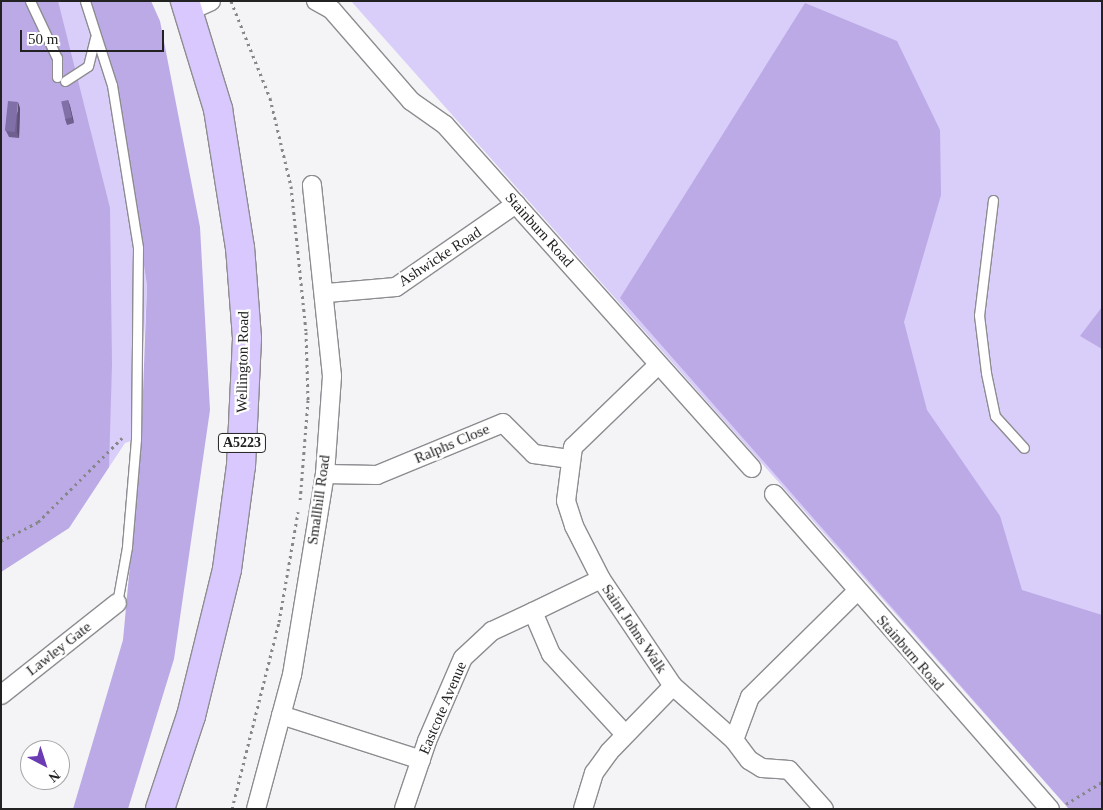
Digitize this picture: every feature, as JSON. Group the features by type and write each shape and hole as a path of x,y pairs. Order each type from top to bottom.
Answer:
{"main road":[{"name":"Wellington Road","path":"160,809 191,716 227,569 241,466 247,338 240,248 218,109 195,4"}],"street":[{"name":"Stainburn Road","path":"316,1 332,10 411,101 446,126 752,468"},
{"name":"Smallhill Road","path":"256,809 281,715 325,474 332,376 326,293 312,186"},
{"name":"Ashwicke Road","path":"326,293 396,286 516,204"},
{"name":"Saint Johns Walk","path":"658,365 586,431 569,459 566,501 601,579 673,686 734,740 749,760 762,768 789,770 816,807"},
{"name":"Ralphs Close","path":"325,474 377,476 503,423 534,454 569,459"},
{"name":"Stainburn Road","path":"774,494 1050,809"},
{"name":"Saint Johns Walk","path":"533,612 601,579"},
{"path":"734,740 750,697 857,591"},
{"name":"Lawley Gate","path":"1,695 117,603"},
{"path":"533,612 551,654 624,733"},
{"name":"Eastcote Avenue","path":"404,809 421,760 463,658 492,631 533,612"},
{"path":"583,809 594,773 624,733 673,686"},
{"path":"281,715 421,760"}],"lane":[{"path":"30,1 57,58 61,79 88,66 96,35"},
{"path":"85,1 112,85 138,248 137,423 127,547 117,603"},
{"path":"992,200 979,315 986,373 995,416 1024,448"}],"path":[{"path":"231,1 270,98 291,186 306,332 308,400 301,498 280,622 232,809"},
{"path":"1,540 38,522 137,423"},
{"path":"1059,809 1102,782"}],"shaded area":[{"path":"1,1 91,1 115,83 147,285 133,547 122,546 131,441 125,443 69,528 1,572"},
{"path":"1,1 58,1 110,208 112,364 109,467 69,528 1,572"},
{"path":"91,1 151,1 160,21 200,227 210,410 174,659 128,809 73,809 123,640 141,445 147,285 115,83"},
{"path":"351,1 1102,1 1102,809 1069,809"},
{"path":"805,3 897,41 940,130 941,195 904,322 927,410 1000,516 1022,590 1102,615 1102,809 1069,809 620,298"},
{"path":"1102,307 1102,349 1080,336"}],"building":[{"path":"68,100 72,118 65,119 61,102"},
{"path":"8,101 18,102 15,132 5,131"}]}
